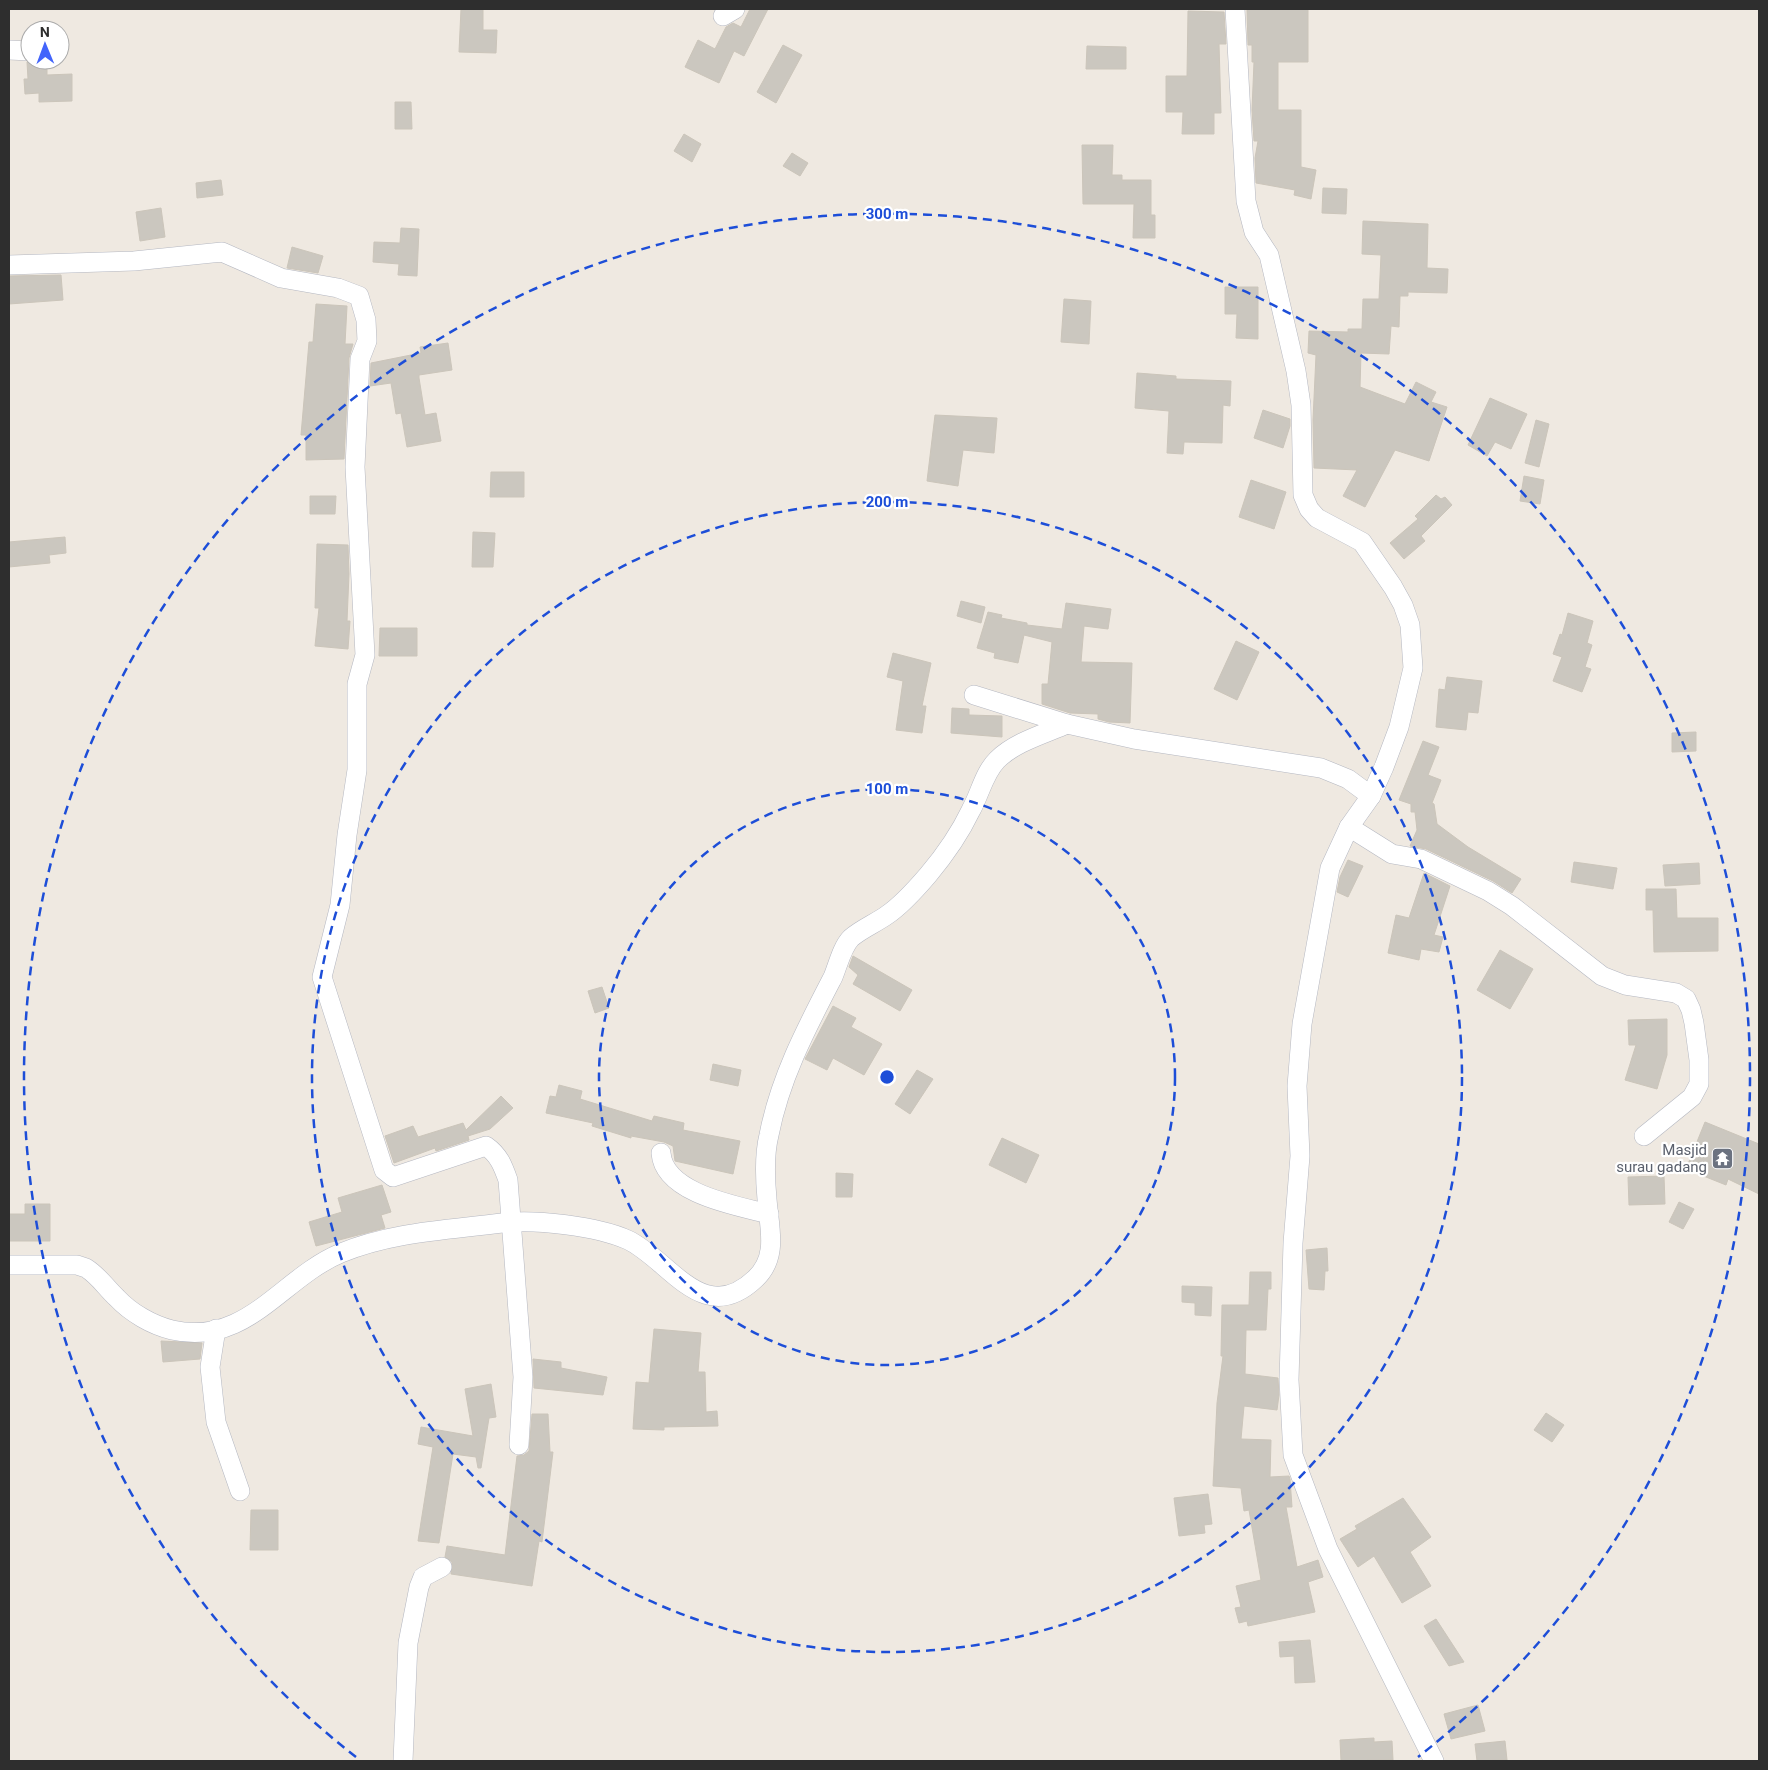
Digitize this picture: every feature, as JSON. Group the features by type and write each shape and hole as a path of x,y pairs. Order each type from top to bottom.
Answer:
{"street":[{"path":"1235,9 1246,201 1254,232 1269,255 1296,371 1301,405 1303,495 1308,509 1317,518 1362,542 1403,605 1410,626 1413,668 1399,728 1371,796 1349,827 1330,868 1299,1046 1297,1086 1300,1156 1293,1243 1288,1380 1293,1455 1328,1549 1434,1761"},
{"path":"9,265 134,262 222,252 281,278 338,288 359,296 366,320 367,341 360,359 355,467 365,656 357,684 357,770 347,835 340,905 322,977 384,1170 393,1177 486,1146 495,1152 508,1180 509,1222 523,1378 519,1445"},
{"path":"974,695 1067,724 1134,739 1321,768 1348,779 1371,796"},
{"path":"9,1265 77,1265 92,1272 130,1310 146,1320 171,1330 202,1331 246,1320 319,1263 344,1252 398,1238 509,1222 552,1223 614,1235 643,1249 692,1290 716,1296 730,1294 743,1288 763,1270 771,1249 766,1171 768,1137 776,1110 800,1040 850,939 892,912 928,875 955,839 995,762 1006,752 1067,724"},
{"path":"1349,827 1392,854 1421,859 1488,891 1512,906 1579,960 1612,982 1676,993 1686,999 1691,1010 1699,1060 1697,1089 1675,1113 1644,1136"},
{"path":"661,1153 661,1158 672,1177 706,1198 769,1214"},
{"path":"216,1329 210,1367 216,1422 240,1491"},
{"path":"404,1761 408,1643 414,1608 423,1577 442,1567"}],"building":[{"path":"461,9 483,9 483,30 497,30 496,53 459,52"},
{"path":"750,9 768,9 744,56 734,51 719,83 685,67 698,40 715,49 726,27 733,23 741,27"},
{"path":"1247,9 1308,9 1308,62 1278,62 1278,110 1301,110 1301,167 1316,170 1311,199 1294,195 1295,190 1256,183 1255,158 1258,141 1254,141 1252,110 1254,62 1252,62 1252,45 1248,45"},
{"path":"1188,11 1224,12 1226,44 1219,44 1221,113 1214,113 1214,134 1182,134 1183,112 1166,112 1166,76 1187,76"},
{"path":"783,45 802,55 776,103 757,92"},
{"path":"1087,46 1126,47 1126,69 1086,69"},
{"path":"27,70 47,70 47,75 72,74 72,101 39,102 39,93 25,94 24,79 28,79"},
{"path":"395,102 411,102 412,129 395,129"},
{"path":"684,134 701,144 692,162 674,151"},
{"path":"1082,145 1113,145 1112,175 1122,175 1122,180 1151,180 1151,215 1155,215 1155,238 1133,238 1134,204 1083,204"},
{"path":"792,153 808,163 800,176 783,166"},
{"path":"221,180 223,195 197,198 196,183"},
{"path":"1323,188 1347,189 1346,214 1322,213"},
{"path":"161,208 165,237 140,241 136,212"},
{"path":"1363,221 1428,224 1427,268 1448,269 1447,293 1408,292 1408,296 1400,296 1399,327 1391,326 1389,354 1361,353 1360,387 1405,404 1416,382 1436,392 1431,402 1447,407 1429,461 1395,450 1365,507 1343,496 1357,470 1314,468 1313,420 1316,355 1308,353 1309,331 1348,332 1348,329 1362,329 1363,299 1379,299 1381,255 1362,254"},
{"path":"401,228 419,229 417,276 398,275 399,264 373,262 374,242 400,243"},
{"path":"292,247 323,256 318,273 287,268"},
{"path":"61,275 63,300 9,304 9,276"},
{"path":"1225,287 1258,287 1258,339 1236,338 1237,314 1225,314"},
{"path":"1064,299 1091,301 1089,344 1061,342"},
{"path":"316,304 347,306 345,344 353,344 349,358 344,459 306,460 306,435 301,435 309,342 313,342"},
{"path":"448,343 452,370 419,375 425,415 436,413 441,441 407,447 401,413 396,414 391,383 370,386 371,363 421,353 420,347"},
{"path":"1137,373 1176,376 1176,379 1231,381 1230,406 1223,405 1222,443 1184,442 1183,454 1167,453 1169,411 1135,408"},
{"path":"1490,398 1527,414 1511,449 1495,442 1487,456 1468,445"},
{"path":"1263,410 1290,419 1290,426 1283,448 1254,438"},
{"path":"935,415 997,418 994,453 963,450 958,486 927,481"},
{"path":"1536,420 1549,424 1539,467 1525,463"},
{"path":"491,472 524,472 524,497 490,497"},
{"path":"1524,476 1544,480 1540,504 1520,501"},
{"path":"1251,480 1286,492 1274,529 1239,517"},
{"path":"1436,495 1441,499 1445,497 1452,505 1421,536 1425,541 1404,559 1390,543 1418,519 1415,516"},
{"path":"310,496 336,496 335,514 310,514"},
{"path":"473,532 495,533 493,567 472,567"},
{"path":"65,537 66,553 49,555 50,563 9,567 9,542"},
{"path":"317,544 348,545 347,621 350,621 348,649 315,646 319,608 315,608"},
{"path":"961,601 985,607 981,623 957,616"},
{"path":"1066,603 1111,609 1108,629 1084,626 1081,662 1132,663 1130,723 1109,722 1098,719 1098,714 1070,713 1042,704 1042,684 1048,684 1052,642 1024,635 1018,663 994,658 995,653 977,648 988,612 1002,615 1001,618 1027,623 1027,625 1062,629"},
{"path":"1568,613 1593,621 1587,643 1592,645 1585,667 1591,669 1582,692 1553,681 1562,657 1553,654 1560,634 1562,635"},
{"path":"380,628 417,628 417,656 379,656"},
{"path":"1236,641 1259,652 1237,700 1214,689"},
{"path":"893,653 931,663 922,706 926,706 922,733 896,730 903,681 887,677"},
{"path":"1447,677 1482,681 1478,713 1468,712 1466,730 1436,727 1439,689 1445,690"},
{"path":"952,708 969,709 969,715 1002,716 1002,737 951,733"},
{"path":"1696,732 1696,751 1672,752 1672,733"},
{"path":"1423,741 1439,747 1428,775 1441,780 1432,803 1434,804 1437,824 1468,847 1521,879 1512,893 1493,881 1426,849 1410,846 1417,830 1415,812 1411,812 1411,804 1399,800"},
{"path":"1348,860 1363,866 1348,897 1337,892 1340,877"},
{"path":"1574,862 1617,868 1613,889 1571,882"},
{"path":"1699,863 1700,884 1665,886 1663,865"},
{"path":"1424,873 1450,886 1434,935 1443,937 1439,952 1421,949 1419,960 1388,953 1396,915 1409,918"},
{"path":"1646,889 1676,889 1677,918 1718,918 1718,951 1654,952 1653,910 1646,910"},
{"path":"1500,950 1533,969 1510,1009 1477,990"},
{"path":"853,956 912,990 900,1011 853,984 858,975 849,967"},
{"path":"602,987 609,1008 595,1013 588,991"},
{"path":"833,1006 856,1018 851,1027 882,1044 864,1075 833,1058 827,1070 805,1059"},
{"path":"1667,1019 1667,1055 1657,1089 1625,1080 1636,1045 1629,1045 1628,1020"},
{"path":"713,1064 741,1070 738,1086 710,1080"},
{"path":"917,1070 933,1079 910,1114 895,1104"},
{"path":"559,1085 582,1091 580,1099 652,1121 654,1116 684,1123 683,1130 740,1141 733,1174 675,1161 673,1146 664,1142 631,1136 631,1138 592,1126 593,1123 546,1113 550,1096 556,1097"},
{"path":"501,1096 513,1108 490,1129 468,1136 469,1140 436,1151 435,1148 394,1163 385,1136 413,1126 418,1137 463,1123 466,1130"},
{"name":"Masjid surau gadang","path":"1705,1122 1759,1144 1759,1194 1728,1179 1726,1185 1686,1169"},
{"path":"1002,1138 1039,1155 1026,1183 989,1165"},
{"path":"836,1173 853,1174 852,1197 836,1197"},
{"path":"1664,1176 1665,1204 1629,1205 1628,1177"},
{"path":"382,1185 391,1212 381,1215 385,1228 316,1246 309,1222 342,1212 338,1198"},
{"path":"1679,1202 1694,1209 1683,1229 1669,1222"},
{"path":"25,1204 50,1204 50,1241 9,1241 9,1214 25,1214"},
{"path":"1327,1248 1328,1271 1325,1271 1324,1290 1309,1289 1306,1250"},
{"path":"1250,1272 1271,1272 1271,1289 1268,1289 1266,1330 1246,1330 1245,1374 1278,1378 1279,1395 1277,1410 1244,1406 1241,1439 1271,1440 1270,1477 1289,1476 1290,1479 1292,1507 1286,1507 1297,1567 1318,1560 1323,1577 1308,1582 1315,1612 1248,1626 1247,1621 1239,1623 1235,1608 1241,1607 1236,1586 1261,1580 1249,1510 1244,1511 1241,1488 1213,1486 1217,1403 1223,1356 1221,1356 1222,1305 1249,1305"},
{"path":"1182,1286 1212,1287 1211,1316 1195,1315 1195,1303 1182,1302"},
{"path":"654,1329 701,1333 698,1372 705,1372 706,1412 717,1411 718,1426 664,1427 664,1430 633,1429 636,1382 649,1383"},
{"path":"161,1341 202,1343 200,1359 163,1362"},
{"path":"533,1359 561,1362 561,1368 607,1377 603,1395 534,1388"},
{"path":"491,1384 496,1417 489,1418 481,1468 478,1468 476,1457 453,1454 439,1543 418,1541 433,1447 418,1444 421,1427 473,1436 465,1389"},
{"path":"1546,1413 1564,1425 1552,1442 1534,1430"},
{"path":"532,1414 548,1414 550,1452 553,1452 542,1542 539,1541 532,1586 451,1574 452,1562 445,1557 447,1546 505,1555 517,1456 524,1455 529,1451"},
{"path":"1208,1494 1212,1524 1204,1525 1205,1533 1179,1536 1174,1498"},
{"path":"1403,1498 1431,1537 1410,1552 1431,1586 1402,1603 1374,1556 1358,1567 1340,1539 1357,1529 1355,1526"},
{"path":"251,1510 278,1510 278,1550 250,1550"},
{"path":"1436,1619 1464,1662 1449,1666 1424,1626"},
{"path":"1310,1640 1315,1682 1295,1683 1294,1656 1280,1657 1279,1642"},
{"path":"1478,1705 1485,1731 1451,1739 1444,1714"},
{"path":"1374,1738 1374,1742 1392,1741 1393,1760 1341,1761 1340,1740"},
{"path":"1505,1741 1507,1760 1477,1761 1475,1744"}],"place":[{"name":"Masjid surau gadang","path":"1723,1159"}]}
